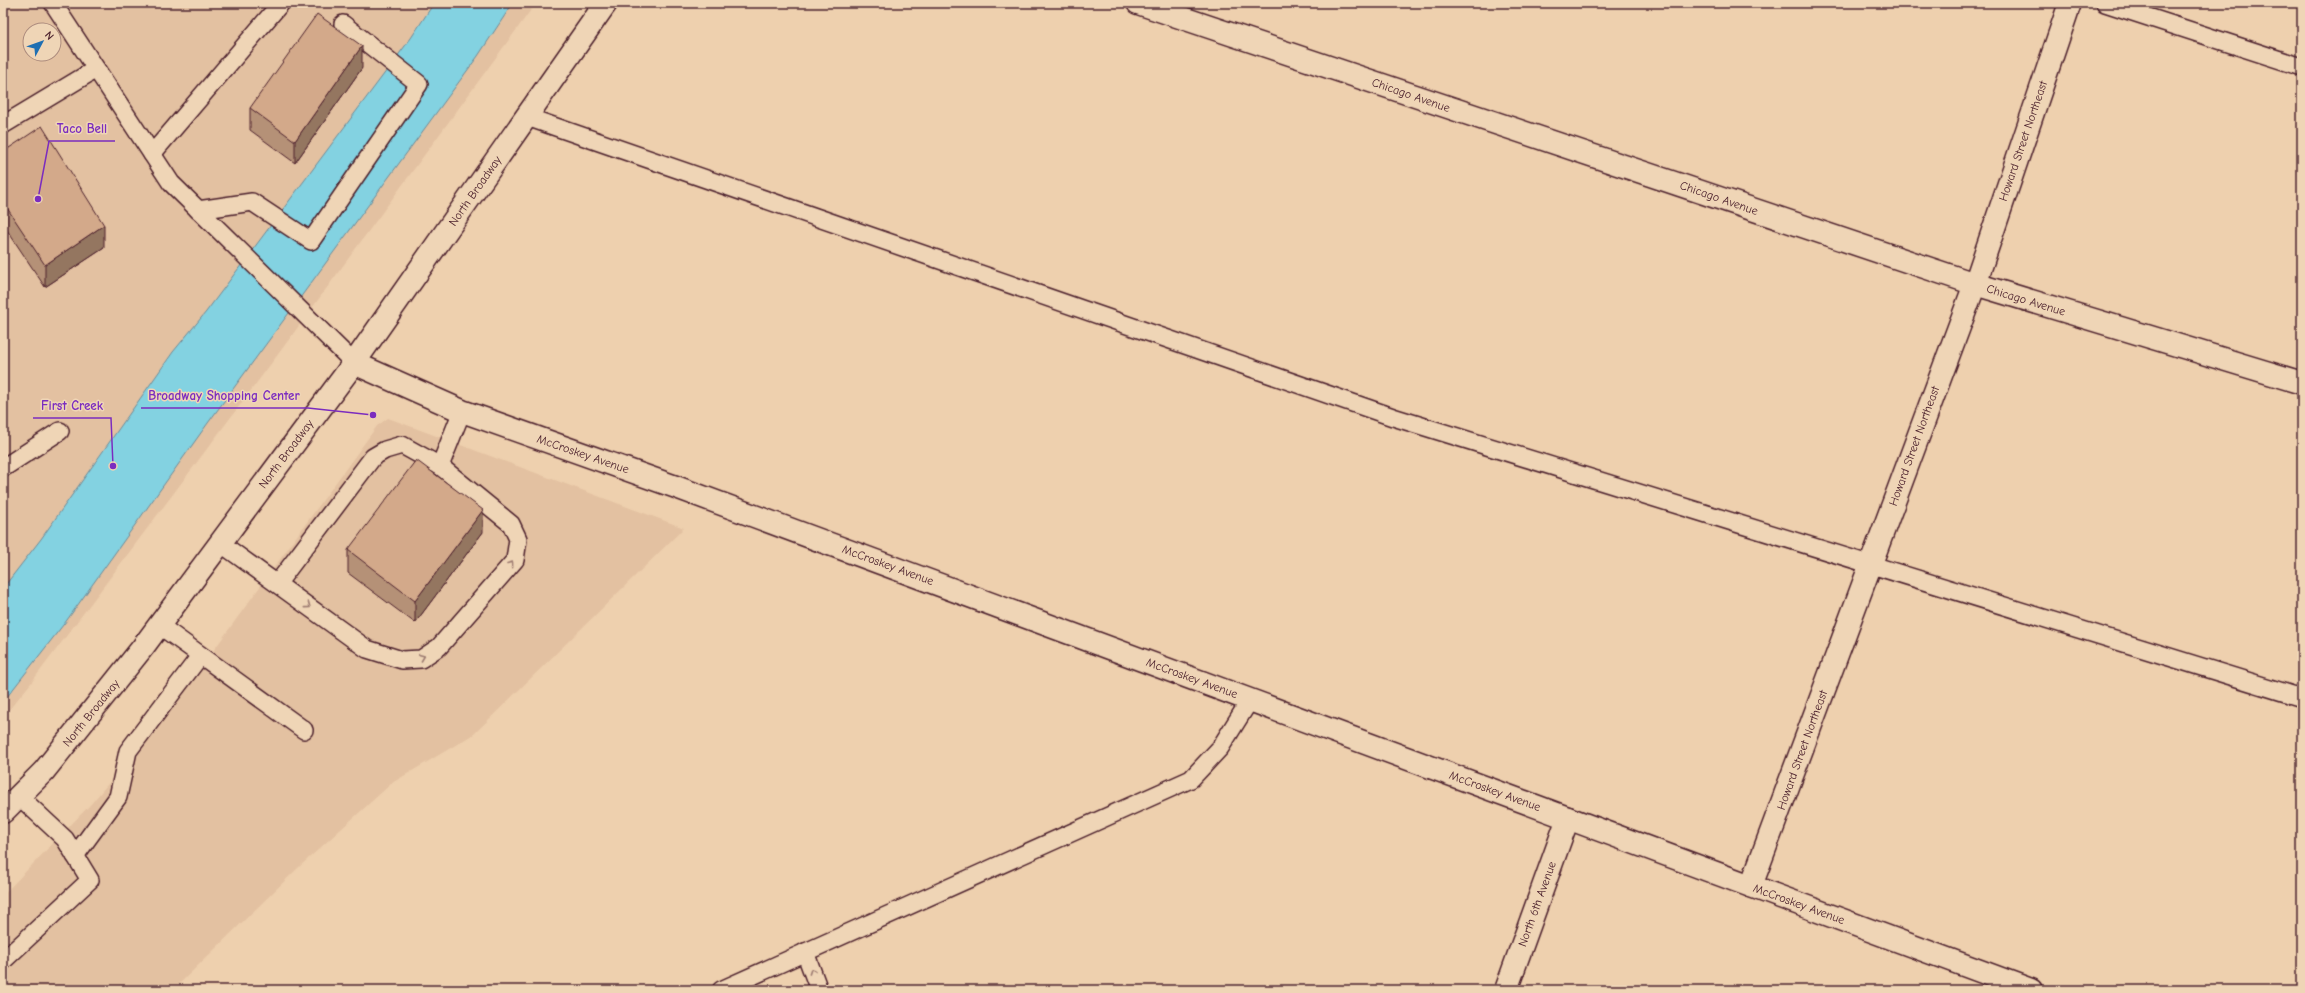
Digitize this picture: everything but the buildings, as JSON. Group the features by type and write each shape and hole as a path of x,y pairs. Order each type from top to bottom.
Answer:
{"street":[{"name":"North Broadway","path":"3,812 44,771 159,625 219,542 354,363 606,3"},
{"name":"Chicago Avenue","path":"1138,3 1974,284 2302,384"},
{"name":"Howard Street Northeast","path":"1751,886 1974,284 2070,3"},
{"name":"McCroskey Avenue","path":"354,363 462,411 676,487 2031,990"},
{"name":"North 6th Avenue","path":"1506,990 1568,818"}],"lane":[{"path":"53,3 171,183 354,363"},
{"path":"152,154 281,3"},
{"path":"2105,3 2302,67"},
{"path":"198,210 252,202 311,241 419,84 343,24"},
{"path":"3,125 96,68"},
{"path":"527,117 1393,417 2302,698"},
{"path":"440,466 462,411"},
{"path":"3,468 60,431"},
{"path":"219,542 366,649 402,660 421,659 439,647 515,560 518,538 511,524 440,466 402,445 385,450 373,457 277,584"},
{"path":"159,625 304,730"},
{"path":"75,856 118,797 128,750 200,656"},
{"path":"721,990 1191,779 1220,748 1250,700"},
{"path":"3,961 90,880 64,839 19,796"},
{"path":"805,952 819,990"}],"shaded area":[{"path":"3,3 536,3 279,353 31,683 3,717"},
{"path":"388,418 684,528 474,734 392,783 299,867 173,990 3,990 3,895 90,805 165,717 377,426"}],"water":[{"path":"434,3 513,3 478,56 208,423 67,620 3,702 3,588 41,539 173,352 206,312 411,38"}],"place":[{"name":"Taco Bell","path":"38,199"},
{"name":"Broadway Shopping Center","path":"373,415"},
{"name":"First Creek","path":"113,466"}]}
